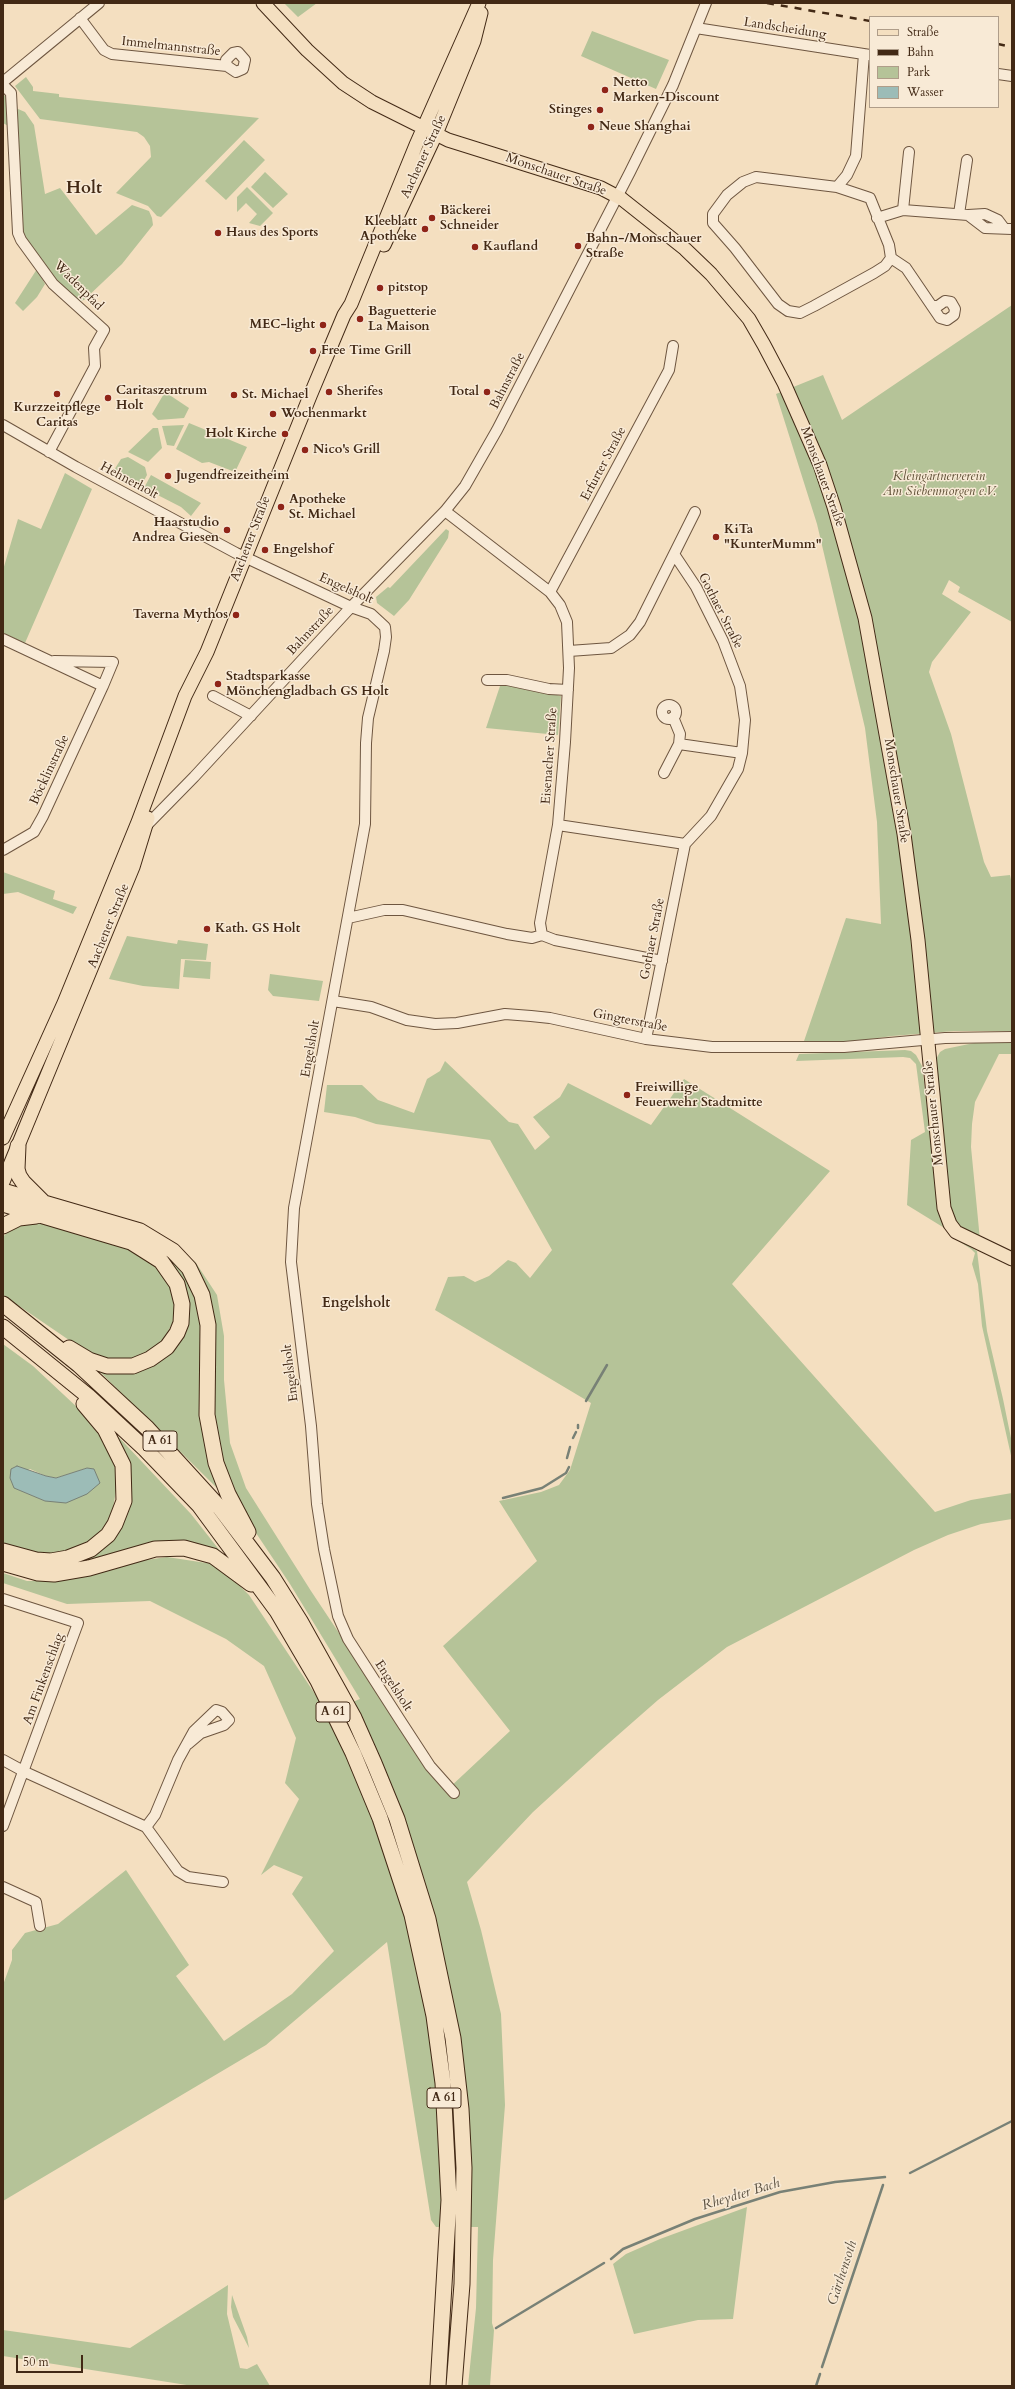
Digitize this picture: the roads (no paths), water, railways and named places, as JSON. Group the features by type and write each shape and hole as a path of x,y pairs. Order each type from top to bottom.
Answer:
{"highway":[{"path":"18,1146 17,1169 19,1176 47,1211"},
{"path":"3,1191 47,1211 139,1245 154,1255 167,1268 177,1284 182,1304 180,1323 172,1341 161,1352 142,1363 124,1367 107,1366 89,1360 27,1323"},
{"path":"3,1204 47,1211 140,1231 173,1251 189,1268 202,1295 208,1325 208,1415 216,1464 237,1513 273,1578"},
{"path":"3,1226 24,1217 47,1211"},
{"name":"A 61","path":"3,1304 79,1365 152,1433 220,1508 273,1578 325,1663 354,1718 374,1763 414,1869 440,1973 453,2038 464,2168 462,2284 454,2386"},
{"name":"A 61","path":"3,1327 88,1396 145,1449 182,1488 234,1551 277,1611 318,1681 354,1753 394,1859 412,1915 435,2023 448,2147 449,2200 438,2386"},
{"path":"3,1550 36,1560 51,1561 78,1555 91,1549 108,1535 124,1501 123,1466 114,1444 94,1415 35,1353"},
{"path":"3,1563 38,1573 54,1574 89,1568 155,1549 171,1548 196,1550 213,1556 246,1579 277,1611"}],"main road":[{"name":"Monschauer Straße","path":"264,3 307,50 343,83 372,102 430,132 458,143 601,188 617,196 647,217 685,249 710,274 748,319 784,383 820,464 849,558 865,618 904,834 918,940 926,1039 944,1208 953,1229 962,1236 1012,1259"},
{"name":"Aachener Straße","path":"430,132 479,3"},
{"name":"Aachener Straße","path":"3,1138 64,1003 127,850 185,696 201,666 244,557 344,315 352,304 430,132 474,41 484,3"},
{"name":"Aachener Straße","path":"3,1182 133,867 164,768 197,687 201,666"}],"street":[{"path":"4,80 99,3"},
{"name":"Bahnstraße","path":"127,850 145,826 164,809 351,607 444,511 477,467 670,91 706,3"},
{"name":"Immelmannstraße","path":"80,18 104,50 112,54 227,66"},
{"name":"Landscheidung","path":"698,24 867,55"},
{"path":"837,187 847,175 856,156 867,55"},
{"path":"999,74 1012,76"},
{"name":"Wadenpfad","path":"4,80 11,93 18,233 21,240 53,284 104,330 94,348 95,366 49,452"},
{"path":"904,210 909,152"},
{"path":"964,215 967,160"},
{"path":"756,177 837,187 870,198 877,218 889,245 891,258 885,266 800,313 788,311 778,304 735,248 713,224 713,214 727,195 744,182 756,177"},
{"path":"877,218 904,210 964,215 985,214 998,220 1008,228"},
{"path":"891,258 906,268 932,306"},
{"name":"Erfurter Straße","path":"550,592 669,370 673,346"},
{"name":"Hehnerholt","path":"3,425 99,480 244,557"},
{"name":"Eisenacher Straße","path":"444,511 550,592 560,605 567,622 569,651 568,690 558,825 540,924 542,935"},
{"path":"569,651 611,648 630,635 640,622 695,512"},
{"name":"Gothaer Straße","path":"646,1038 685,844 711,816 738,769 742,754 745,720 740,686 723,641 696,587 674,554"},
{"name":"Engelsholt","path":"244,557 351,607 371,614 384,627 386,637 368,718 365,824 294,1208 291,1234 291,1262 324,1549 336,1608 348,1639 430,1766 454,1793"},
{"path":"3,639 54,661 103,686"},
{"name":"Böcklinstraße","path":"3,850 34,832 44,816 113,662 54,661"},
{"path":"487,680 507,680 549,689 568,690"},
{"path":"213,696 251,716"},
{"path":"664,773 679,744 680,734 673,717"},
{"path":"679,744 742,754"},
{"name":"Bahnstraße","path":"133,867 164,809"},
{"path":"558,825 685,844"},
{"path":"348,918 384,910 403,910 446,921 532,938 542,935 555,940 662,961"},
{"name":"Gingterstraße","path":"333,1001 371,1007 406,1020 435,1024 457,1023 504,1014 550,1018 646,1038 712,1047 844,1047 926,1039 1012,1037"},
{"name":"Am Finkenschlag","path":"3,1599 78,1623 25,1772"},
{"path":"146,1827 155,1815 178,1760 188,1744"},
{"path":"3,1760 25,1772 146,1827 178,1871 188,1877 223,1882"},
{"path":"3,1826 25,1772"},
{"path":"3,1887 36,1902 40,1926"}],"water":[{"path":"17,1466 56,1478 87,1468 94,1469 100,1483 87,1494 66,1503 45,1501 14,1488 10,1478 11,1469"}],"waterway":[{"path":"586,1401 607,1365"},
{"path":"573,1438 576,1432"},
{"path":"567,1458 570,1447"},
{"path":"503,1498 542,1488 566,1473 569,1467"},
{"name":"Rheydter Bach","path":"910,2173 1012,2121"},
{"name":"Rheydter Bach","path":"611,2259 623,2249 695,2219 780,2192 835,2182 885,2177"},
{"name":"Gärthensoth","path":"822,2367 883,2185"},
{"name":"Rheydter Bach","path":"496,2328 604,2263"},
{"name":"Gärthensoth","path":"816,2386 820,2374"}],"railway":[{"path":"767,3 869,21"},
{"path":"999,44 1012,47"}],"place":[{"name":"Netto Marken-Discount","path":"605,90"},
{"name":"Stinges","path":"600,110"},
{"name":"Neue Shanghai","path":"591,127"},
{"name":"Bäckerei Schneider","path":"432,218"},
{"name":"Kleeblatt Apotheke","path":"425,229"},
{"name":"Haus des Sports","path":"218,233"},
{"name":"Bahn-/Monschauer Straße","path":"578,246"},
{"name":"Kaufland","path":"475,247"},
{"name":"pitstop","path":"380,288"},
{"name":"Baguetterie La Maison","path":"360,319"},
{"name":"MEC-light","path":"323,325"},
{"name":"Free Time Grill","path":"313,351"},
{"name":"Sherifes","path":"329,392"},
{"name":"Total","path":"487,392"},
{"name":"Kurzzeitpflege Caritas","path":"57,394"},
{"name":"St. Michael","path":"234,395"},
{"name":"Caritaszentrum Holt","path":"108,398"},
{"name":"Wochenmarkt","path":"273,414"},
{"name":"Holt Kirche","path":"285,434"},
{"name":"Nico's Grill","path":"305,450"},
{"name":"Jugendfreizeitheim","path":"168,476"},
{"name":"Apotheke St. Michael","path":"281,507"},
{"name":"Haarstudio Andrea Giesen","path":"227,530"},
{"name":"KiTa \"KunterMumm\"","path":"716,537"},
{"name":"Engelshof","path":"265,550"},
{"name":"Taverna Mythos","path":"236,615"},
{"name":"Stadtsparkasse Mönchengladbach GS Holt","path":"218,684"},
{"name":"Kath. GS Holt","path":"207,929"},
{"name":"Freiwillige Feuerwehr Stadtmitte","path":"627,1095"}],"district":[{"name":"Holt","path":"84,189"},
{"name":"Engelsholt","path":"356,1304"}],"park label":[{"name":"Kleingärtnerverein Am Siebenmorgen e.V.","path":"939,484"}]}
